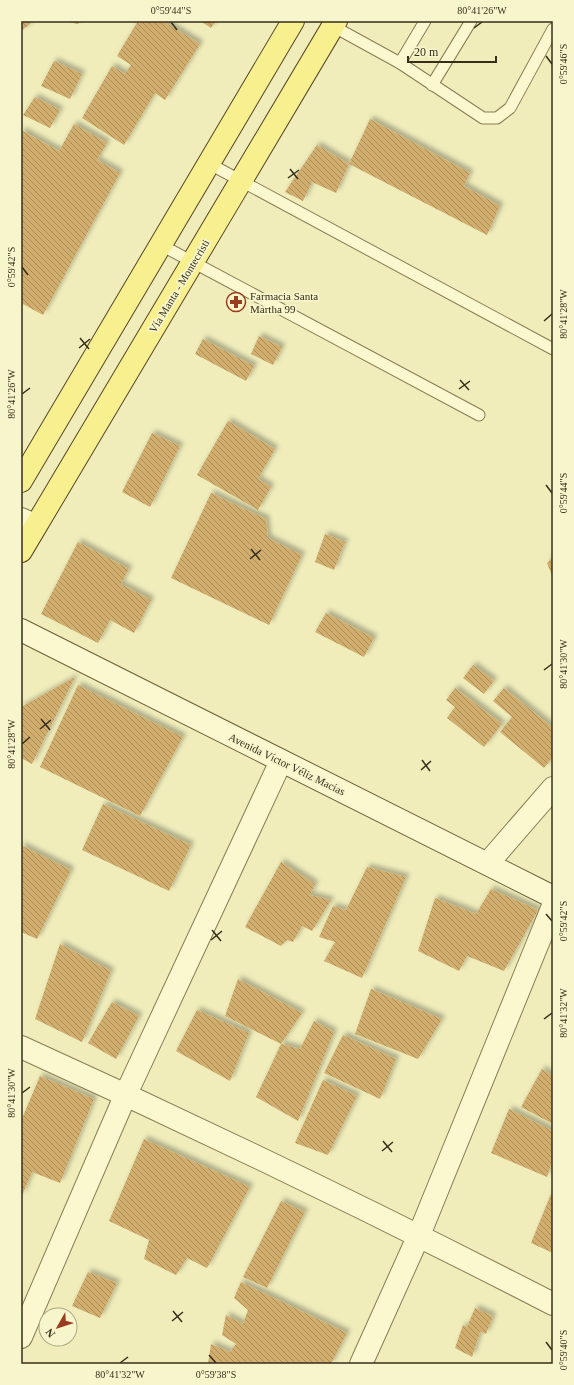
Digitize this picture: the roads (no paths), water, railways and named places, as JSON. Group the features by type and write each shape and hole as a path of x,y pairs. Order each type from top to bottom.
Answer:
{"main road":[{"path":"21,481 293,21"},
{"name":"Vía Manta - Montecristi","path":"21,551 28,522 194,262 242,182 331,23"}],"street":[{"name":"Avenida Víctor Véliz Macías","path":"21,630 488,863 553,897"},
{"path":"21,1337 126,1094 281,761"},
{"path":"488,863 553,788"},
{"path":"361,1364 418,1235 553,906"},
{"path":"21,1046 126,1094 418,1235 553,1304"}],"lane":[{"path":"400,64 425,21"},
{"path":"432,85 471,21"},
{"path":"331,23 400,64 483,118 497,118 510,108 553,29"},
{"path":"208,163 553,349"},
{"path":"161,245 479,415"}],"place":[{"name":"Farmacia Santa Martha 99","path":"236,302"}]}
